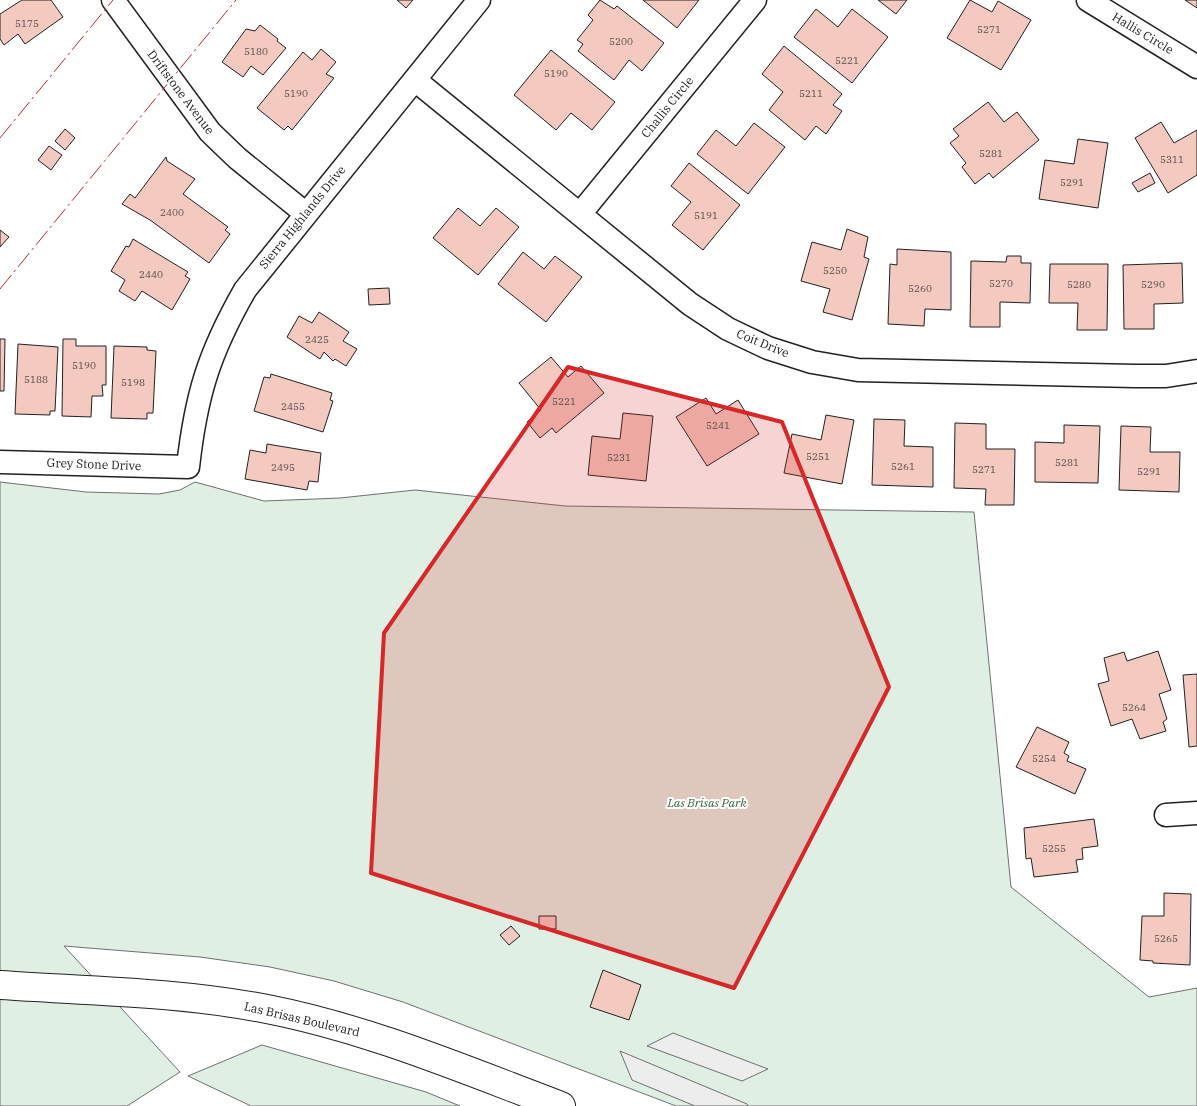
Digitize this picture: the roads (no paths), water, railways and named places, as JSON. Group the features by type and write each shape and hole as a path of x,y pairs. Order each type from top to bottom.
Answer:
{"street":[{"name":"Driftstone Avenue","path":"113,0 210,132 237,158 305,213"},
{"name":"Sierra Highlands Drive","path":"188,467 193,419 205,372 222,331 245,290 305,213 479,0"},
{"name":"Challis Circle","path":"580,214 755,0"},
{"name":"Hallis Circle","path":"1088,0 1197,67"},
{"name":"Coit Drive","path":"414,80 690,304 728,329 768,348 812,362 858,370 1135,376 1166,376 1197,371"},
{"name":"Grey Stone Drive","path":"0,462 188,467"},
{"path":"1166,815 1197,813"},
{"name":"Las Brisas Boulevard","path":"0,985 200,998 267,1009 342,1027 408,1048 561,1106"}],"park label":[{"name":"Las Brisas Park","path":"707,802"}]}
